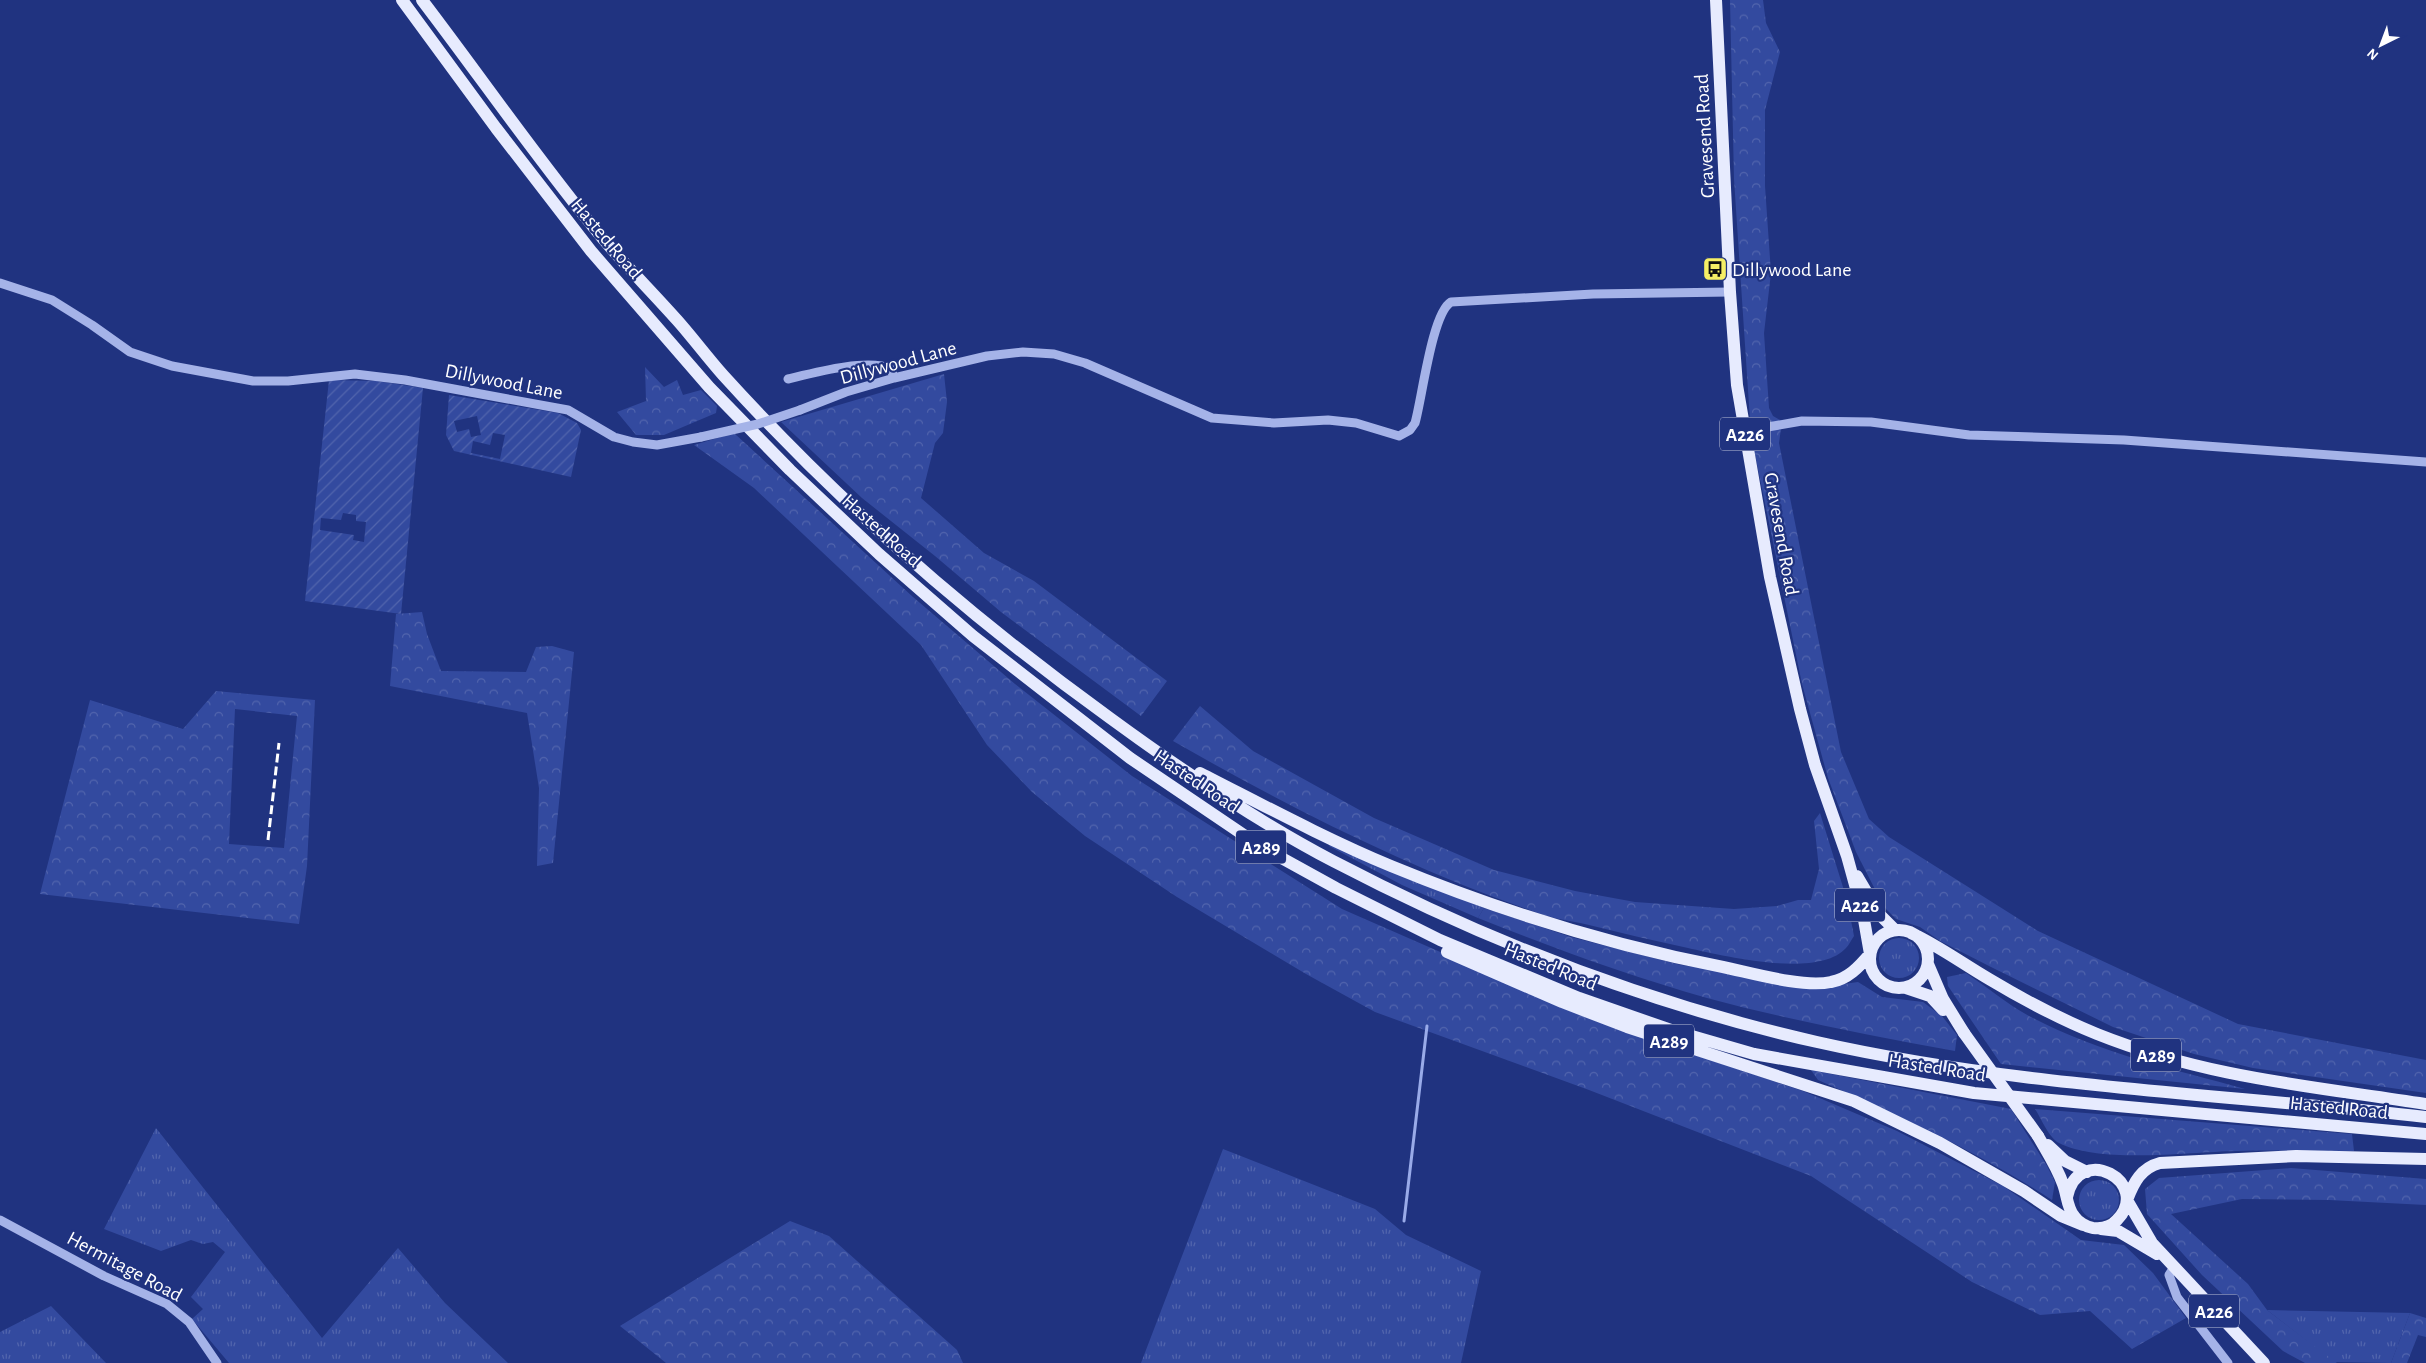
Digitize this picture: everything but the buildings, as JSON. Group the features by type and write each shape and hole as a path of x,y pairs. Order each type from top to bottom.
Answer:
{"main road":[{"name":"Hasted Road","path":"402,0 496,128 591,251 709,387 790,470 878,554 972,636 1130,758 1260,846 1351,896 1432,936 1578,998 1671,1030 1754,1054 1974,1093 2426,1134"},
{"name":"Hasted Road","path":"422,0 604,239 722,374 861,514 981,618 1062,684 1210,787 1292,838 1404,895 1551,960 1629,989 1709,1014 1821,1043 1952,1066 2080,1083 2426,1117"},
{"name":"Gravesend Road","path":"1716,0 1730,292 1737,385 1770,578 1800,709 1815,765 1847,856 1863,914 1870,954"},
{"name":"A289","path":"1149,746 1298,823 1389,865 1514,913 1600,940 1742,971 1820,983 1844,978 1859,967 1870,954"},
{"name":"A289","path":"1260,846 1339,900 1474,964 1562,1002 1627,1027 1854,1101 1940,1143 2024,1191 2061,1216 2083,1224"},
{"name":"Gravesend Road","path":"1847,856 1872,903 1894,929"},
{"path":"1964,1033 1935,1000 1906,988 1889,987 1878,979 1872,970 1870,954 1880,936 1894,929 1911,933 1925,946 1928,964 1943,999 1964,1033 2038,1136 2064,1184 2071,1212 2083,1224 2098,1228 2114,1224 2121,1216 2141,1174 2148,1168 2160,1163 2296,1156 2426,1159"},
{"name":"A289","path":"1911,933 1938,946 1989,979 2043,1010 2158,1056 2208,1070 2252,1078 2426,1104"},
{"path":"1906,988 1921,978 1928,964"},
{"path":"2038,1136 2065,1161 2087,1172"},
{"path":"2067,1197 2070,1185 2077,1176 2100,1169 2111,1173 2124,1186 2127,1200"},
{"name":"A226","path":"2127,1200 2140,1225 2170,1263 2264,1363"},
{"name":"A226","path":"2098,1228 2118,1231 2170,1263"}],"street":[{"name":"Dillywood Lane","path":"0,283 52,300 130,352 188,370 253,381 288,381 355,374 405,380 568,410 614,437 657,445 758,424 894,378 988,356 1022,352 1054,354 1085,363 1212,418 1274,423 1328,420 1356,423 1399,436 1415,425 1441,313 1447,304 1453,301 1593,294 1730,292"},
{"path":"788,379 846,368 883,365 892,369 894,378"},
{"path":"1745,431 1802,421 1871,422 1969,435 2124,440 2426,462"},
{"name":"Hermitage Road","path":"0,1220 104,1276 171,1306 201,1338 217,1363"},
{"path":"2170,1263 2170,1275 2177,1297 2228,1363"}],"green space":[{"path":"1730,0 1763,0 1766,23 1780,52 1765,110 1765,186 1771,273 1764,333 1769,408 1773,416 1782,421 1779,443 1841,752 1869,819 1889,837 2038,931 2238,1024 2426,1060 2426,1093 2253,1068 2194,1054 2113,1027 1940,941 1920,927 1896,919 1884,907 1856,852 1828,778 1802,684 1751,435 1734,179"},
{"path":"645,367 664,387 677,380 683,395 701,390 717,406 716,413 664,435 636,435 617,412 646,401"},
{"path":"944,374 947,402 943,433 935,443 921,498 984,553 1034,581 1167,681 1141,716 1001,612 862,498 781,422"},
{"path":"329,380 376,381 423,388 401,614 305,601","holes":["343,513 356,515 356,521 366,522 364,542 353,540 354,535 320,530 321,518 341,520"]},
{"path":"449,395 558,413 577,423 581,430 571,477 454,451 446,435","holes":["477,416 481,435 471,437 469,429 457,432 454,421","493,433 505,435 500,459 471,453 473,441 490,445"]},
{"path":"734,433 913,597 1015,684 1132,776 1342,909 1614,1028 1803,1091 1897,1131 2003,1186 2081,1240 2124,1245 2153,1273 2186,1318 2132,1349 2090,1311 2040,1315 1972,1282 1811,1176 1589,1090 1375,1012 1306,974 1177,897 1085,836 1032,792 987,745 921,645 754,488 694,445"},
{"path":"422,612 427,634 441,671 526,672 536,647 552,646 574,652 553,863 537,866 539,788 527,713 390,686 396,614"},
{"path":"216,691 315,700 307,866 299,924 40,894 90,700 183,729","holes":["235,709 297,716 284,848 229,844"]},
{"path":"1200,706 1253,751 1374,818 1494,870 1575,891 1635,902 1734,909 1777,906 1798,900 1811,900 1819,869 1814,821 1820,813 1847,900 1854,936 1846,948 1833,957 1815,962 1793,964 1770,963 1704,952 1538,913 1443,877 1351,836 1261,790 1173,741"},
{"path":"1331,843 1484,908 1478,918 1402,885 1329,846"},
{"path":"1484,908 1571,937 1681,965 1829,986 1858,982 1882,997 1923,1002 1942,1016 1957,1035 1955,1051 1800,1020 1707,998 1591,961 1478,918"},
{"path":"1899,938 1913,944 1919,958 1913,972 1899,978 1885,972 1879,958 1885,944"},
{"path":"1966,973 2029,1016 2081,1040 2162,1067 2245,1089 2001,1064 1948,986 1947,977"},
{"path":"1811,1070 2011,1109 2055,1182 2052,1200 1996,1166 1938,1135 1818,1080"},
{"path":"2035,1109 2352,1134 2354,1151 2236,1151 2145,1155 2097,1153 2059,1143 2049,1132"},
{"path":"156,1128 322,1338 398,1248 445,1303 508,1363 229,1363 192,1319 203,1309 191,1297 225,1252 213,1242 203,1244 191,1240 161,1251 104,1229"},
{"path":"1223,1149 1375,1209 1406,1235 1481,1271 1461,1363 1141,1363"},
{"path":"2291,1168 2426,1179 2426,1205 2329,1200 2242,1199 2171,1214 2248,1284 2267,1310 2337,1363 2305,1363 2283,1351 2202,1275 2147,1214 2145,1189 2159,1178"},
{"path":"2099,1180 2113,1186 2119,1200 2113,1214 2099,1220 2085,1214 2079,1200 2085,1186"},
{"path":"790,1221 829,1236 957,1350 963,1363 666,1363 620,1326"},
{"path":"51,1306 106,1363 0,1363 0,1332"},
{"path":"2267,1310 2410,1313 2391,1363 2334,1362"},
{"path":"2410,1313 2426,1318 2426,1337 2418,1335 2407,1363 2391,1363"}],"waterway":[{"path":"1404,1221 1427,1026"}],"railway":[{"path":"268,840 279,743"}],"place":[{"name":"Dillywood Lane","path":"1715,269"}]}
